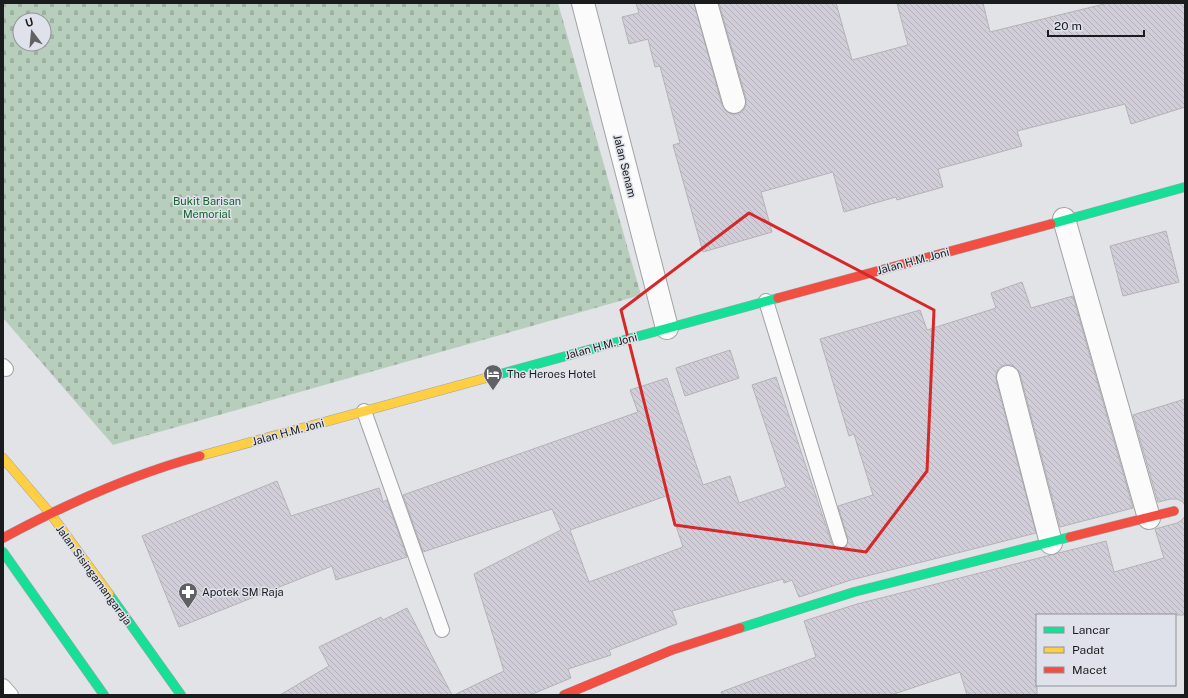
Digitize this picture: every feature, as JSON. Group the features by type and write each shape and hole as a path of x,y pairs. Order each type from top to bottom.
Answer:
{"street":[{"name":"Jalan Senam","path":"584,3 667,328"},
{"path":"706,3 734,102"},
{"name":"Jalan H.M. Joni","path":"3,538 50,513 127,479 170,464 1185,187"},
{"path":"1064,219 1149,518"},
{"path":"1008,378 1051,543"},
{"name":"Jalan Sisingamangaraja","path":"3,458 50,513 181,695"},
{"path":"564,695 672,650 854,592 1174,511"},
{"path":"3,552 104,695"}],"lane":[{"path":"766,301 840,541"},
{"path":"364,411 442,630"},
{"path":"3,686 11,695"}],"highlighted area":[{"path":"749,213 934,310 927,471 866,552 675,525 621,310"}],"green space":[{"name":"Bukit Barisan Memorial","path":"3,3 558,3 641,295 113,445 3,318"}],"building":[{"path":"636,3 694,3 722,105 726,111 731,114 738,114 743,111 746,105 746,99 719,3 836,3 852,60 908,45 897,3 983,3 990,32 1108,3 1185,3 1185,107 1131,124 1125,104 1017,131 1022,146 938,169 943,187 897,200 896,197 844,212 833,172 761,192 772,232 703,252 673,145 680,143 660,66 655,67 648,39 629,44 622,17 639,13"},
{"path":"1166,231 1179,282 1123,296 1110,246"},
{"path":"1022,282 1031,308 1073,296 1133,508 1060,527 1020,374 1012,365 1004,365 999,368 996,373 996,380 1036,533 851,580 799,597 792,580 784,583 783,579 672,611 677,624 609,650 611,655 568,669 571,678 530,695 454,695 504,671 474,574 561,530 552,509 423,552 403,495 638,412 630,390 667,378 703,485 730,476 739,503 786,487 752,385 776,377 832,544 838,549 843,549 846,546 848,539 838,506 873,495 854,434 849,436 820,339 920,310 927,330 996,308 991,293","holes":["666,496 683,547 589,582 570,530"]},
{"path":"730,350 739,378 685,396 676,368"},
{"path":"1185,399 1185,506 1183,502 1177,499 1158,502 1133,415"},
{"path":"277,481 291,516 379,488 383,502 387,500 407,557 336,580 332,566 179,627 142,536"},
{"path":"1185,516 1185,615 1036,614 1037,695 967,695 960,672 891,695 722,695 721,692 816,657 804,621 857,604 1106,541 1114,572 1164,558 1155,529 1177,523"},
{"path":"407,608 452,695 280,695 329,666 319,647 381,617 383,620"}],"traffic: fast":[{"path":"1051,224 1185,187"},
{"path":"493,376 778,298"},
{"path":"740,628 854,592 1070,537"},
{"path":"3,552 104,695"},
{"path":"109,594 181,695"}],"traffic: slow":[{"path":"200,456 493,376"},
{"path":"3,458 50,513 109,594"}],"traffic: jam":[{"path":"778,298 1051,224"},
{"path":"3,538 99,491 149,472 200,456"},
{"path":"1070,537 1174,511"},
{"path":"564,695 672,650 740,628"}],"place":[{"name":"The Heroes Hotel","path":"493,391"},
{"name":"Apotek SM Raja","path":"188,609"}]}
